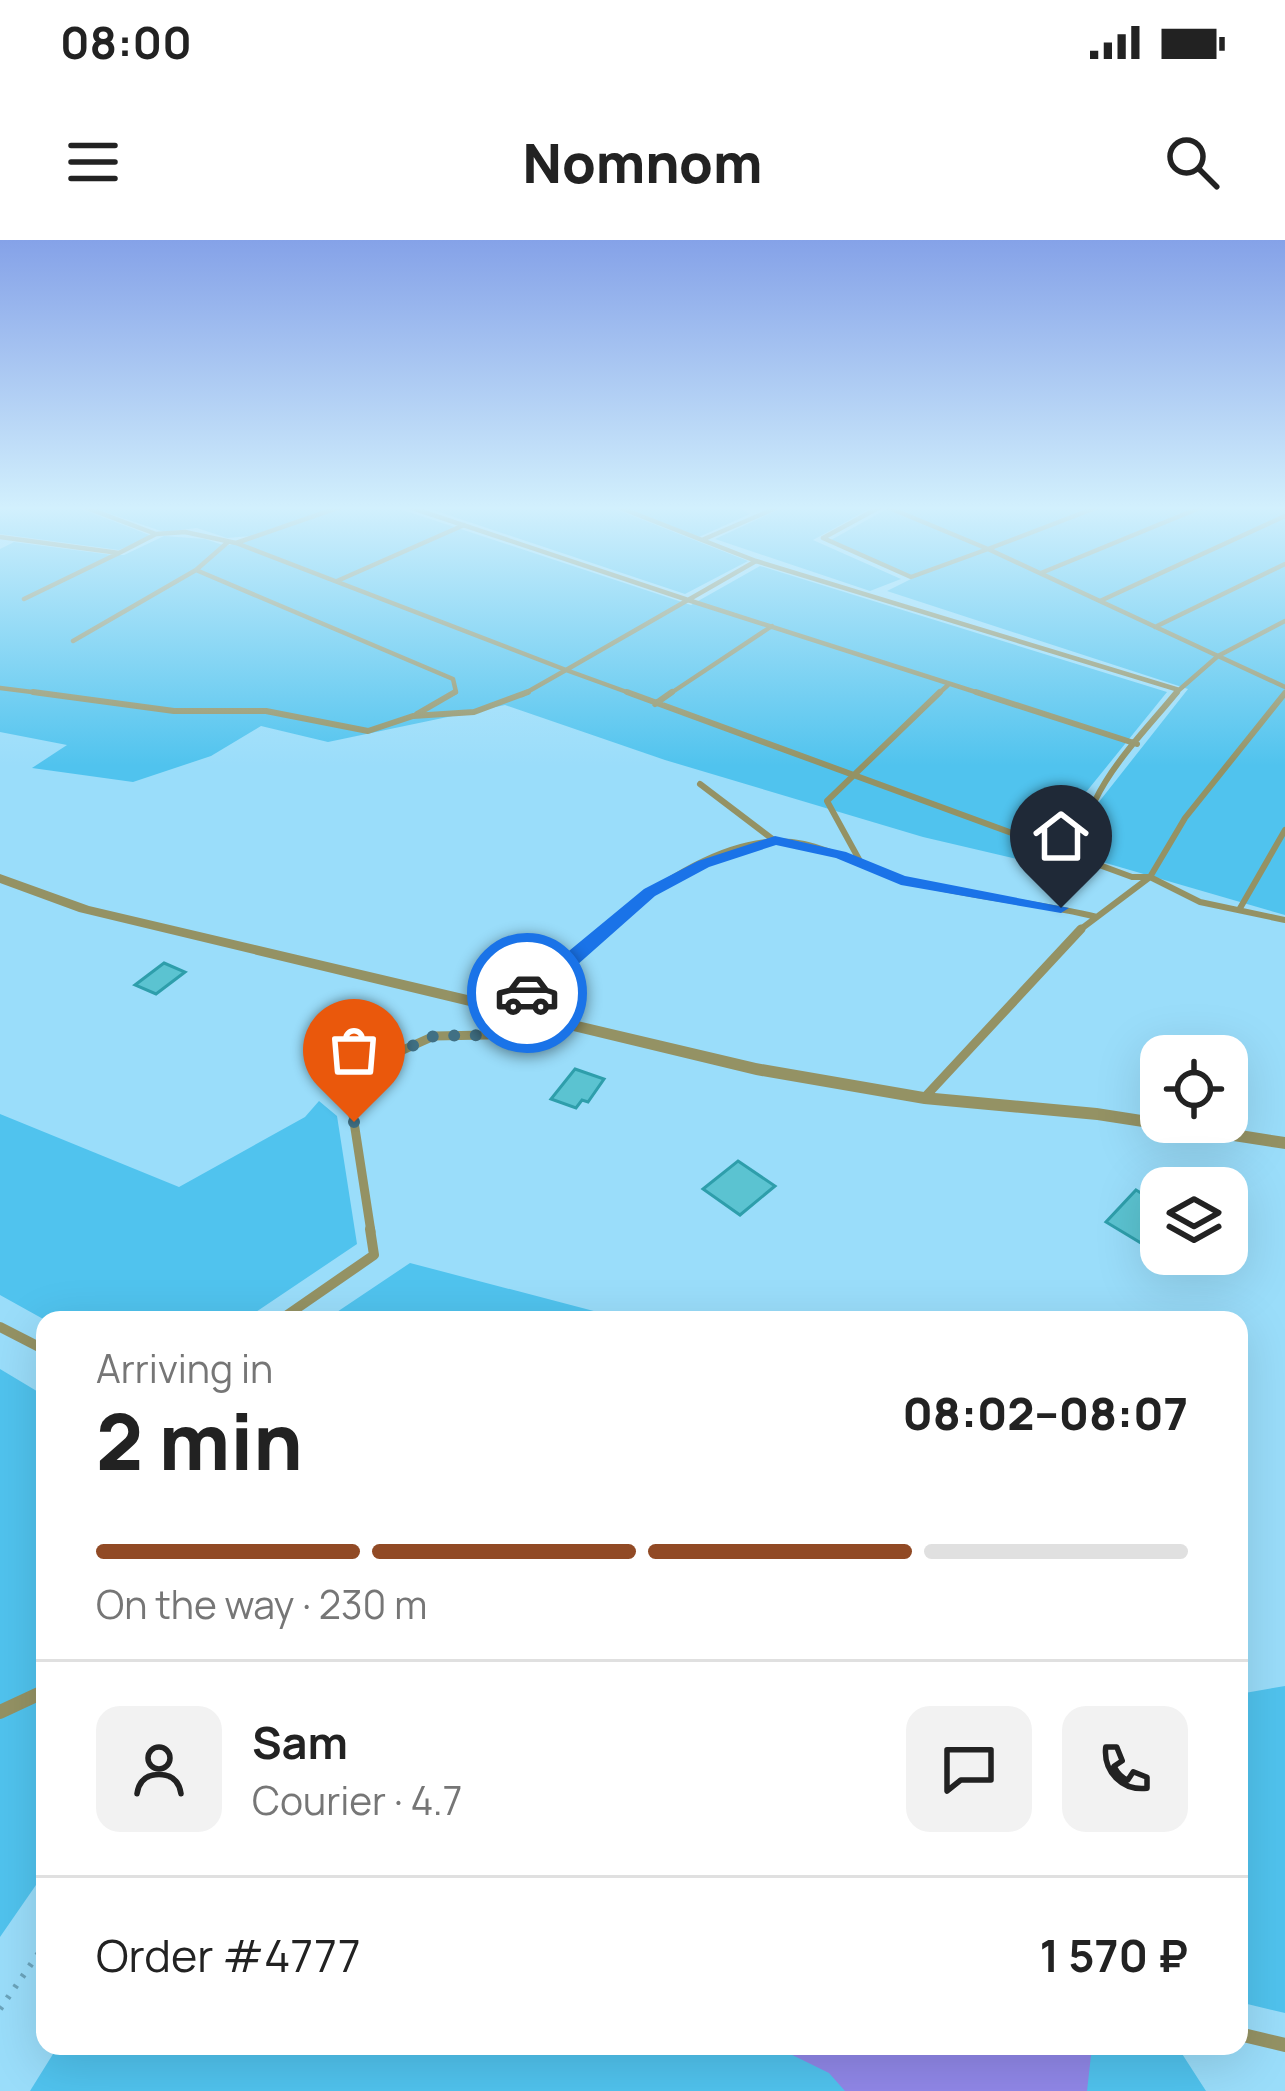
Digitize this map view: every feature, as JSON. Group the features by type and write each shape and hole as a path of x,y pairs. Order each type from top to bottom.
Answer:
{"street":[{"path":"0,878 84,909 756,1069 924,1098 1097,1114 1285,1143"}],"lane":[{"path":"25,599 36,593"},
{"path":"73,641 157,593"},
{"path":"0,688 174,711 266,711 368,731 412,716 456,692 453,679 249,593"},
{"path":"367,593 850,776 1132,877 1150,877 1200,902 1285,920"},
{"path":"668,593 1137,744"},
{"path":"412,716 474,712 524,695 700,593"},
{"path":"862,593 1179,690"},
{"path":"924,1098 1072,936 1150,877 1185,818 1285,690 1084,593"},
{"path":"1100,601 1115,593"},
{"path":"1155,627 1224,593"},
{"path":"1078,858 1078,834 1096,796 1179,690 1217,656 1285,621"},
{"path":"655,704 772,626"},
{"path":"861,863 826,801 948,685"},
{"path":"700,784 775,841 861,863 901,880 1097,917"},
{"path":"1239,910 1285,830"},
{"path":"494,1006 524,995 562,970 650,893 704,864 775,841"},
{"path":"293,1311 374,1255 350,1096 394,1054 434,1036 487,1035 559,1021"},
{"path":"0,1327 36,1345"},
{"path":"0,1712 36,1695"},
{"path":"1248,2036 1285,2045"}],"path":[{"path":"0,2009 36,1957"}],"shaded area":[{"path":"0,593 656,593 691,605 712,593 848,593 1167,692 1074,807 1043,865 923,837 665,760 505,705 328,742 261,726 211,756 133,782 32,768 67,745 0,732"},
{"path":"894,593 1285,593 1285,915 1092,859 1085,843 1091,812 1188,689"},
{"path":"319,1101 337,1116 357,1244 257,1311 36,1311 36,1315 0,1295 0,1114 179,1187 305,1117"},
{"path":"410,1263 594,1311 338,1311"},
{"path":"0,1369 36,1391 36,1885 0,1937"},
{"path":"1285,1686 1285,2013 1248,2004 1248,1692"},
{"path":"52,2055 1183,2055 1206,2091 30,2091"},
{"path":"792,2055 1091,2055 1087,2091 845,2091 829,2073"}],"building":[{"path":"164,963 185,972 156,994 135,985"},
{"path":"575,1069 604,1079 588,1102 582,1100 576,1108 551,1099"},
{"path":"738,1161 775,1186 740,1215 703,1189"},
{"path":"1136,1190 1140,1192 1140,1242 1106,1222"}],"way so far":[{"path":"354,1122 350,1096 394,1054 434,1036 487,1035 559,1021 494,1006 527,993"}],"route":[{"path":"527,993 562,970 650,893 704,864 775,841 841,855 901,880 1061,908"}]}
